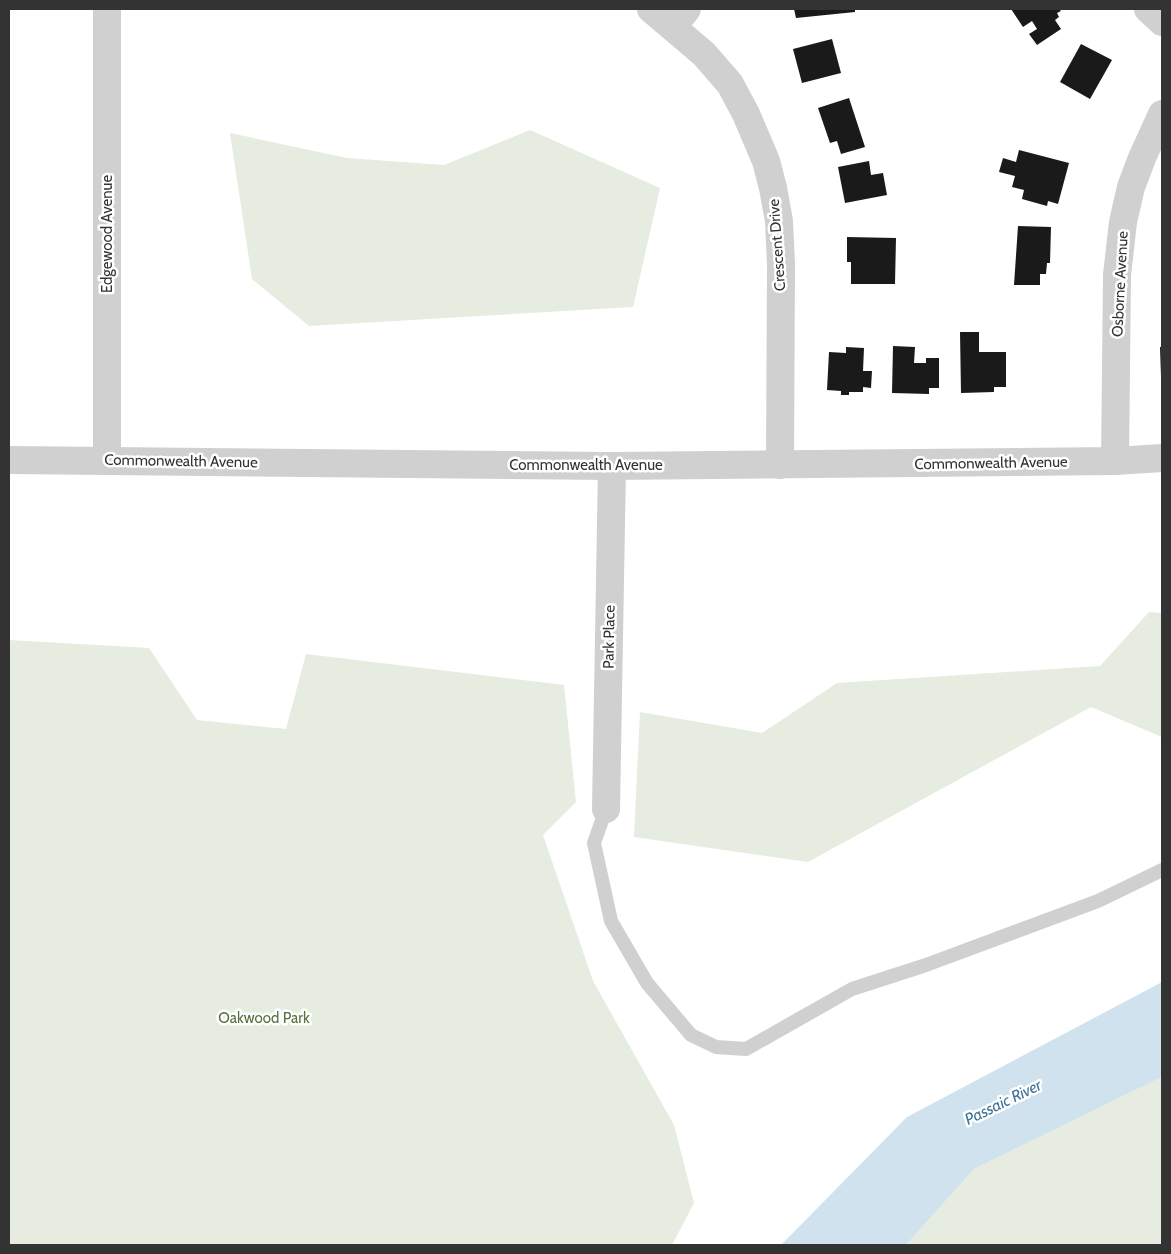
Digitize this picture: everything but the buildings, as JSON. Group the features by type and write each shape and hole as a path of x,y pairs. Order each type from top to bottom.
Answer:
{"street":[{"name":"Edgewood Avenue","path":"107,9 107,460"},
{"name":"Crescent Drive","path":"651,9 680,18 704,54 730,84 750,122 766,161 779,221 782,264 780,465"},
{"path":"1148,9 1162,22"},
{"name":"Osborne Avenue","path":"1115,461 1117,275 1123,222 1131,188 1162,114"},
{"name":"Commonwealth Avenue","path":"9,460 612,466 1115,461 1162,458"},
{"name":"Park Place","path":"606,809 612,466"}],"lane":[{"path":"606,809 594,844 611,922 653,991 691,1035 716,1047 746,1049 852,989 926,965 1098,901 1162,870"}],"green space":[{"path":"530,130 660,188 633,307 309,326 252,279 230,133 347,158 444,165"},
{"path":"1149,612 1162,613 1162,737 1091,707 808,862 634,837 640,712 762,733 837,683 1100,666"},
{"name":"Oakwood Park","path":"9,640 149,648 197,720 286,729 306,654 564,685 576,802 543,835 593,981 674,1125 694,1203 672,1245 9,1245"},
{"path":"1162,1077 1162,1245 906,1245 974,1169"}],"water":[{"name":"Passaic River","path":"1162,982 1162,1077 974,1169 906,1245 781,1245 907,1117"}]}
